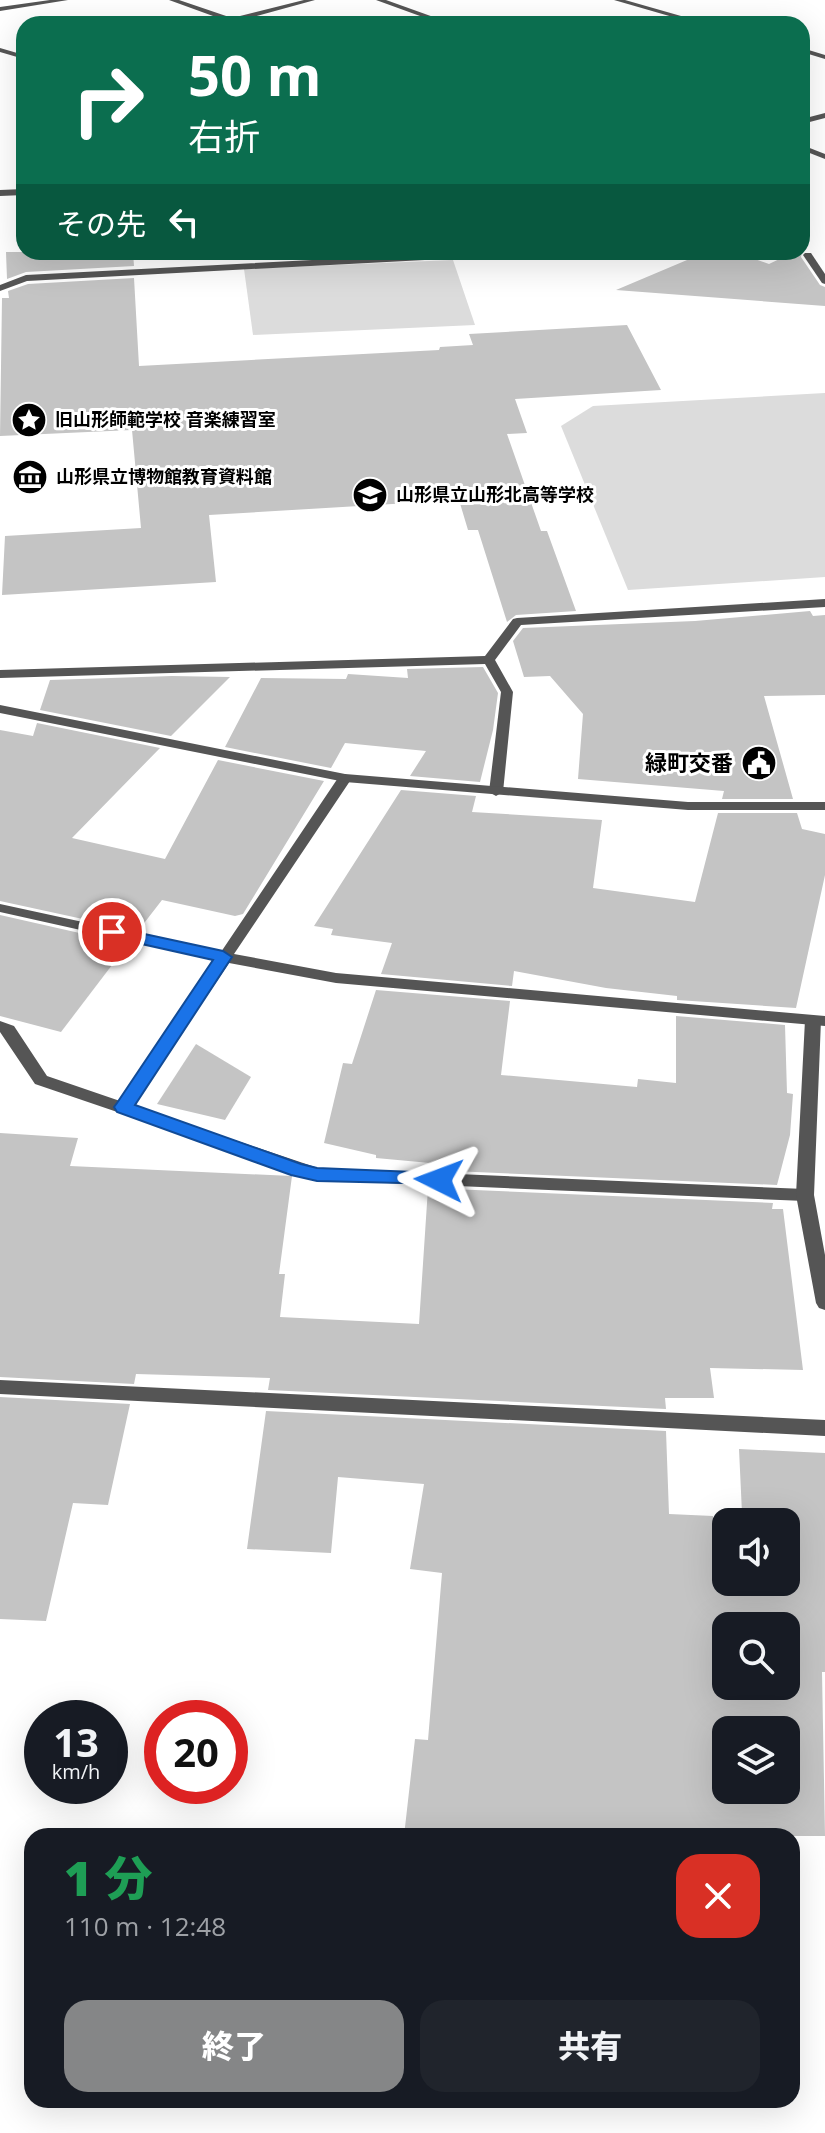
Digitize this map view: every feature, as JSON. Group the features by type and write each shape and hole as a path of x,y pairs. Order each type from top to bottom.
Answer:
{"street":[{"path":"0,9 65,0"},
{"path":"172,0 221,16"},
{"path":"249,16 312,0"},
{"path":"379,0 426,16"},
{"path":"617,0 676,16"},
{"path":"224,260 225,267"},
{"path":"0,288 26,278 350,260"},
{"path":"809,260 825,281"},
{"path":"489,660 517,622 825,603"},
{"path":"0,674 489,660"},
{"path":"489,660 507,692 496,792"},
{"path":"0,709 345,778 688,806 825,806"},
{"path":"124,1107 345,778"},
{"path":"0,908 223,957 336,978 819,1020 805,1195 825,1303"},
{"path":"0,1026 8,1030 41,1080 317,1174 805,1195"},
{"path":"0,1387 825,1428"}],"shaded area":[{"path":"453,260 475,325 253,335 244,269"},
{"path":"825,393 825,577 628,590 561,426 593,406"}],"building":[{"path":"6,252 16,252 16,260 134,260 134,266 26,272 7,279"},
{"path":"687,260 758,260 769,264 777,260 803,260 820,285 825,287 825,306 616,290"},
{"path":"134,278 139,366 439,350 440,347 473,345 469,334 627,325 661,390 515,399 527,433 507,434 541,531 547,531 576,611 516,615 507,622 478,530 468,530 459,500 209,515 216,582 2,595 5,536 141,528 132,430 0,436 2,298 9,298 8,291 28,284"},
{"path":"810,611 813,616 825,615 825,695 764,696 793,799 722,799 724,791 578,779 583,714 550,676 524,677 513,641 523,628 695,621"},
{"path":"483,667 498,693 493,730 480,782 410,776 426,751 345,743 331,768 225,747 261,678 346,679 348,674 408,678 407,669"},
{"path":"230,677 171,736 40,710 50,680"},
{"path":"37,723 160,748 72,838 165,859 218,760 324,781 243,914 235,916 162,900 138,931 0,901 0,730 33,736"},
{"path":"401,790 476,796 472,812 602,820 593,888 695,902 718,813 797,813 802,829 825,834 825,875 796,1008 677,1000 677,996 606,988 514,971 512,986 381,974 392,943 331,935 333,929 314,926"},
{"path":"0,915 128,944 61,1032 0,1016"},
{"path":"376,990 510,1001 501,1075 637,1087 638,1079 676,1083 676,1016 785,1025 787,1093 793,1094 790,1135 777,1185 429,1170 430,1163 376,1158 376,1155 324,1143 343,1063 352,1064"},
{"path":"196,1044 251,1077 225,1120 157,1104"},
{"path":"0,1133 78,1138 70,1166 292,1176 279,1274 285,1274 280,1317 419,1324 428,1188 773,1203 772,1209 783,1209 803,1370 710,1368 714,1398 665,1398 666,1409 268,1390 270,1378 136,1374 134,1384 0,1377"},
{"path":"0,1397 130,1404 108,1505 73,1503 46,1621 0,1619"},
{"path":"266,1411 666,1431 669,1514 712,1516 712,1596 800,1596 800,1508 742,1508 739,1449 825,1453 825,1672 822,1672 825,1836 800,1836 800,1828 405,1828 415,1739 428,1740 442,1573 410,1569 424,1484 338,1477 331,1553 247,1549"}],"place":[{"name":"旧山形師範学校 音楽練習室","path":"29,420"},
{"name":"山形県立博物館教育資料館","path":"30,477"},
{"name":"山形県立山形北高等学校","path":"370,495"},
{"name":"緑町交番","path":"759,763"}],"route":[{"path":"112,932 223,957 124,1107 298,1170 317,1174 439,1180"}]}
